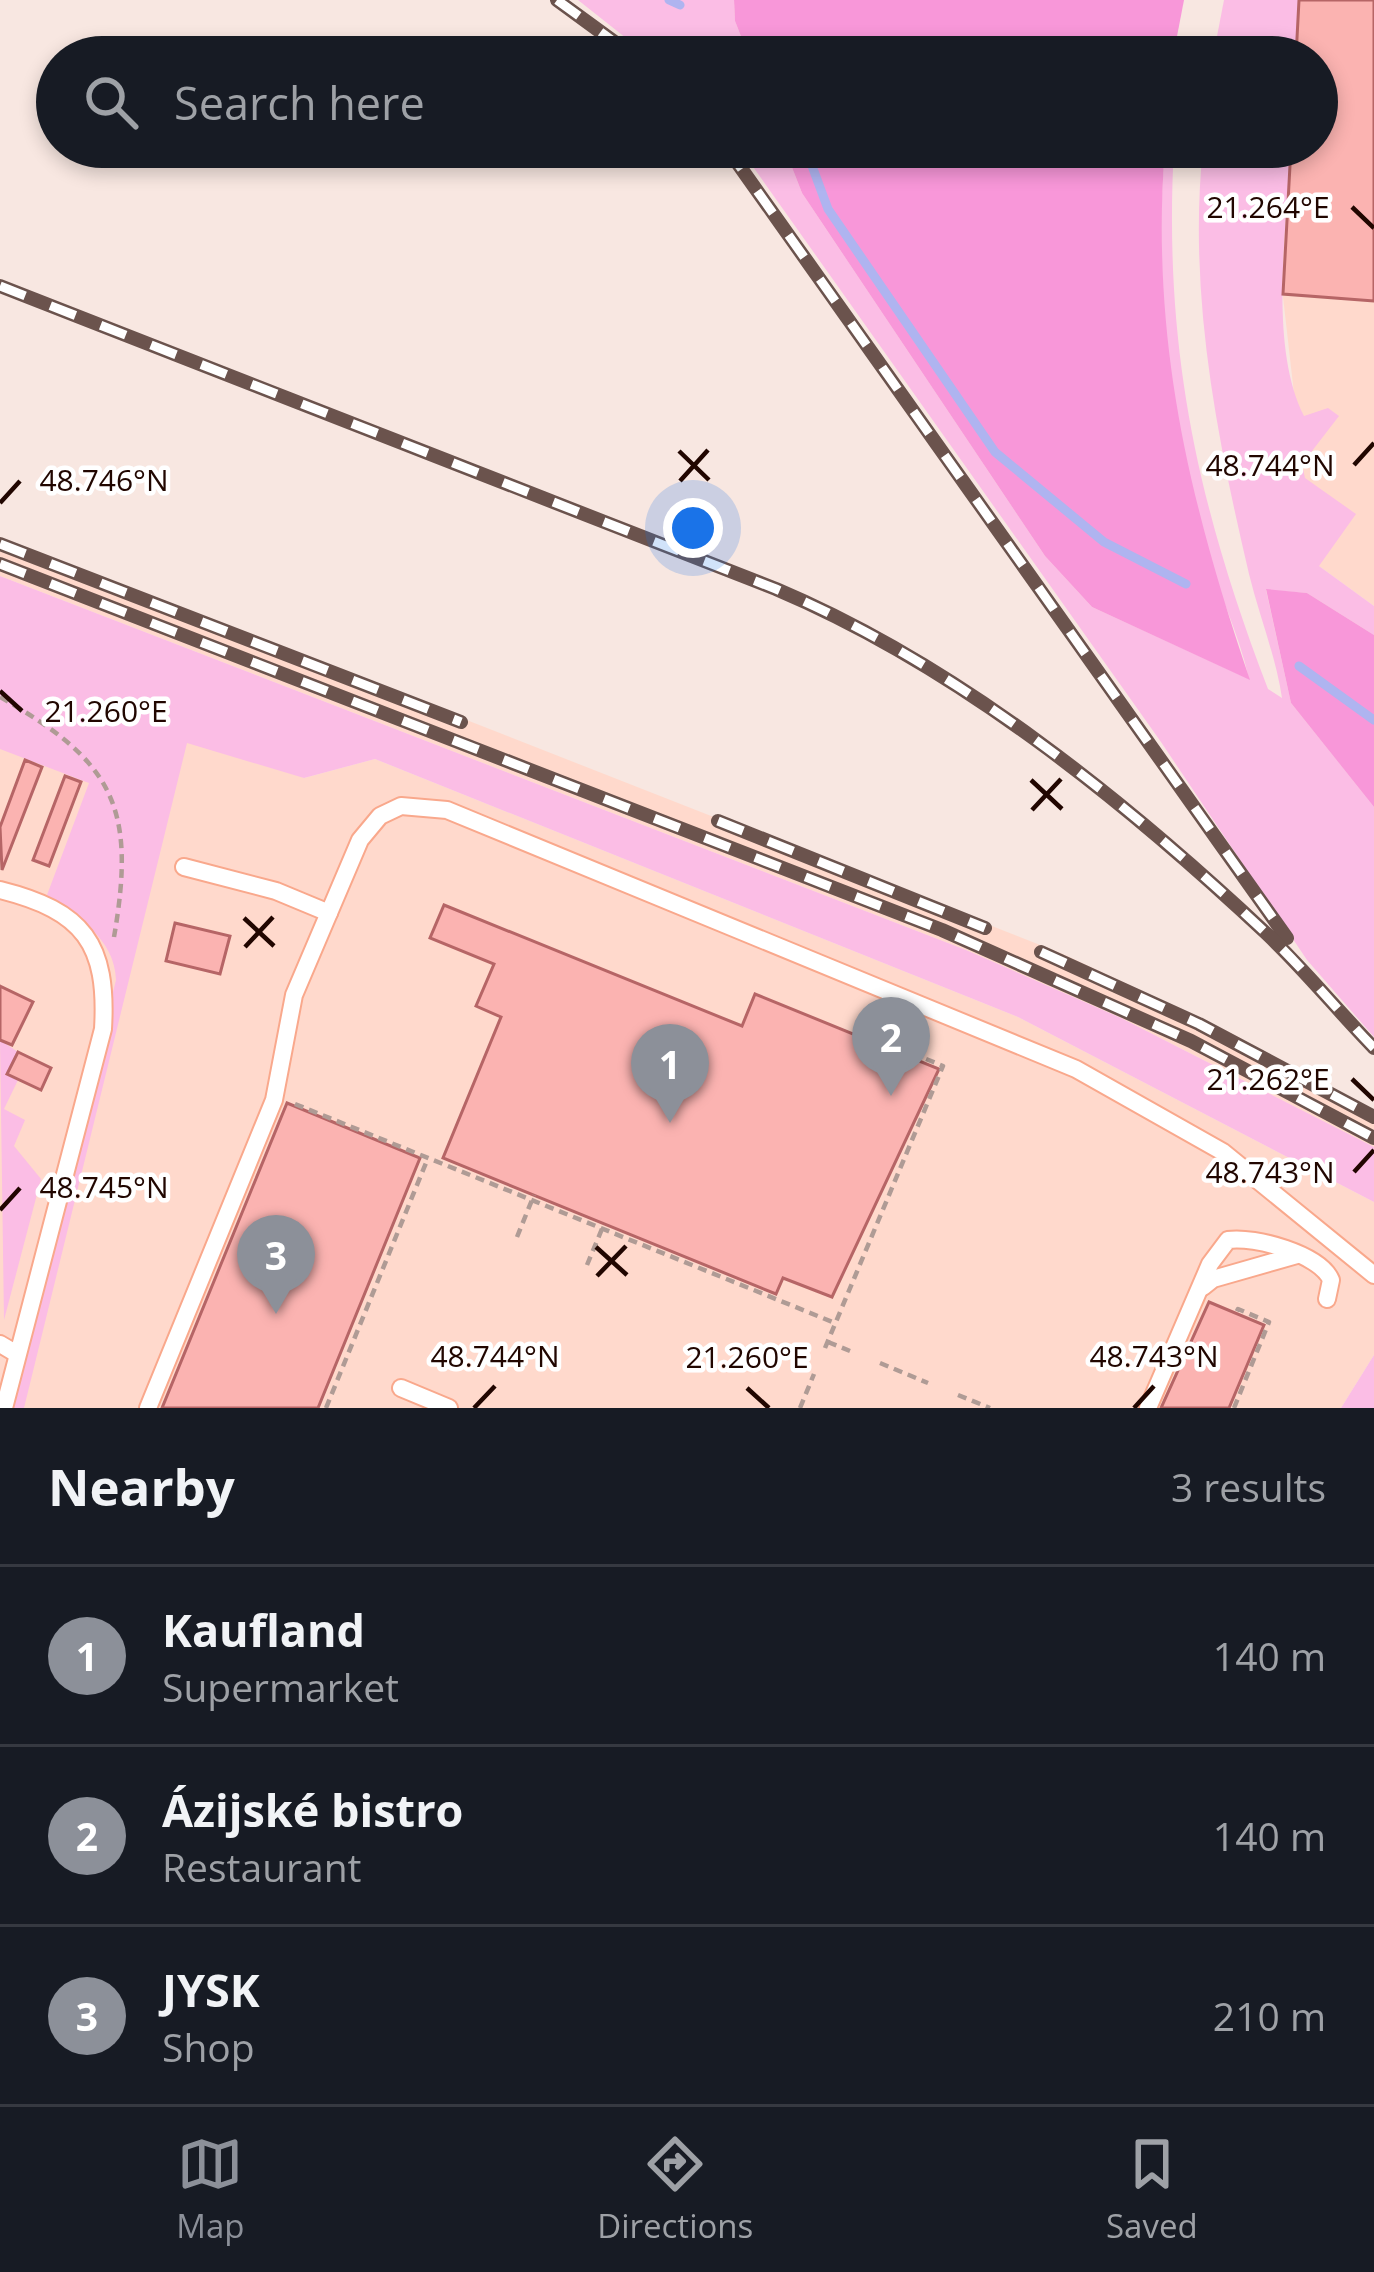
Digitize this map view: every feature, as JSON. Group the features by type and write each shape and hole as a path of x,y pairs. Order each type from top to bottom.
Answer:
{"lane":[{"path":"148,1408 275,1096 294,995 372,823 401,806 434,805 1076,1069 1223,1152 1374,1275"},
{"path":"184,867 276,891 329,913"},
{"path":"0,890 53,908 78,925 106,981 103,1029 4,1408"},
{"path":"1148,1408 1216,1253 1232,1238 1298,1255 1328,1271 1327,1299"},
{"path":"1201,1291 1213,1279 1298,1255"},
{"path":"0,1344 17,1354"},
{"path":"401,1388 449,1408"}],"path":[{"path":"0,697 76,744 99,771 119,845 121,893 114,937"},
{"path":"850,1351 826,1345 943,1066 885,1042"},
{"path":"275,1096 835,1323"},
{"path":"326,1408 428,1158"},
{"path":"517,1237 533,1197"},
{"path":"587,1265 603,1226"},
{"path":"1234,1408 1269,1322 1238,1309 1236,1313"},
{"path":"880,1363 928,1383"},
{"path":"800,1408 814,1374"},
{"path":"958,1395 990,1408"}],"shaded area":[{"path":"578,0 734,0 741,36 623,36"},
{"path":"734,0 1184,0 1177,36 741,36"},
{"path":"1224,0 1299,0 1297,36 1217,36"},
{"path":"1266,0 1374,0 1374,606 1319,566 1302,464 1268,168 1338,168 1338,36 1260,36"},
{"path":"754,168 792,168 802,193 1045,556 1092,607 1249,679 1203,539 1173,393 1161,246 1164,168 1173,168 1174,290 1190,423 1243,621 1268,689 1282,698 1249,574 1216,415 1202,309 1199,201 1201,168 1290,168 1282,284 1286,355 1304,416 1328,408 1339,416 1302,464 1305,478 1356,514 1319,566 1374,606 1374,635 1307,593 1266,590 1291,703 1374,807 1374,1037 1307,960 1161,742"},
{"path":"792,168 1164,168 1163,286 1179,418 1209,548 1250,680 1092,607 1045,556 802,193"},
{"path":"0,537 1063,954 1225,1030 1374,1110 1374,1147 1121,1018 966,950 0,576"},
{"path":"0,576 966,950 1121,1018 1374,1147 1374,1202 1018,1017 375,759 304,778 187,743 24,1408 11,1408 116,980 102,941 47,895 89,783 0,749"},
{"path":"1266,589 1307,593 1374,635 1374,807 1291,703"},
{"path":"0,603 304,778 375,759 1018,1017 1374,1202 1374,1355 1341,1408 0,1408"},
{"path":"0,1040 18,1052 8,1074 18,1080 4,1109 25,1120 14,1146 41,1179 4,1320"},
{"path":"1374,1355 1374,1408 1341,1408"}],"building":[{"path":"1299,0 1374,0 1374,301 1283,294 1290,168 1338,168 1338,36 1297,36"},
{"path":"25,760 42,767 2,870 0,827"},
{"path":"65,776 81,782 49,866 33,860"},
{"path":"444,905 742,1026 755,994 939,1069 832,1297 783,1278 776,1294 443,1158 501,1017 476,1006 494,964 430,938"},
{"path":"175,923 230,936 220,974 166,961"},
{"path":"0,986 33,1002 12,1045 0,1040"},
{"path":"18,1052 51,1068 41,1090 7,1074"},
{"path":"287,1103 420,1158 318,1408 162,1408"},
{"path":"1209,1302 1264,1325 1229,1408 1161,1408"}],"waterway":[{"path":"669,0 680,5"},
{"path":"813,168 828,209 995,452 1104,542 1186,584"},
{"path":"1299,666 1374,720"}],"railway":[{"path":"557,0 606,36"},
{"path":"741,168 1287,938"},
{"path":"0,286 776,589 843,620 974,697 1097,786 1281,948 1374,1048"},
{"path":"0,544 461,722"},
{"path":"0,564 942,930 1191,1041 1374,1138"},
{"path":"718,821 985,928"},
{"path":"1041,952 1199,1024 1374,1117"}],"place":[{"name":"Ázijské bistro","path":"891,1096"},
{"name":"Kaufland","path":"670,1123"},
{"name":"JYSK","path":"276,1314"}]}
